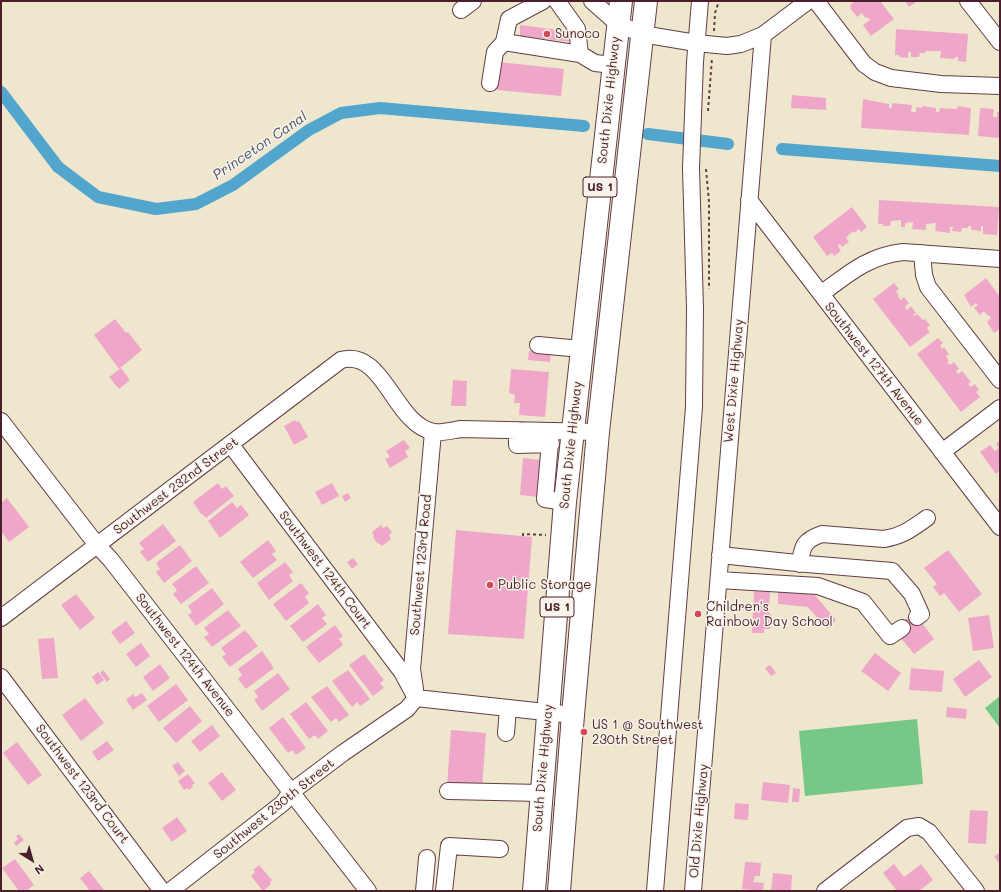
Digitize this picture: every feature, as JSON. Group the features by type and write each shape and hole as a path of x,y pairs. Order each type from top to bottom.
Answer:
{"highway":[{"name":"South Dixie Highway","path":"534,891 565,502 558,469 558,436 582,349 621,1"},
{"path":"632,1 632,25 642,34"},
{"name":"South Dixie Highway","path":"559,891 598,432 646,1"},
{"path":"618,24 626,37 628,46 611,185 622,219"}],"street":[{"path":"490,83 495,52 504,42 509,20 543,1"},
{"path":"557,1 577,29 580,54"},
{"path":"592,1 618,24 642,34 713,45 735,45 751,41 763,35 808,1"},
{"path":"656,891 694,408 695,313 691,168 700,116 696,43 700,1"},
{"path":"816,1 864,64 872,71 882,76 941,84 1000,86"},
{"path":"968,1 1000,42"},
{"name":"West Dixie Highway","path":"707,728 763,35"},
{"path":"504,42 580,54 595,63 613,65"},
{"name":"Southwest 127th Avenue","path":"749,200 1000,527"},
{"path":"821,294 858,267 873,259 893,253 922,253 1000,259"},
{"path":"922,253 924,275 928,287 1000,380"},
{"path":"538,345 582,349"},
{"name":"Southwest 232nd Street","path":"1,618 342,360 352,358 359,359 373,369 399,404 414,420 425,429 433,432"},
{"path":"942,452 1000,408"},
{"name":"Southwest 124th Avenue","path":"1,421 368,891"},
{"path":"433,432 461,429 517,430 558,436 598,432"},
{"name":"Southwest 123rd Road","path":"416,698 412,669 433,432"},
{"name":"Southwest 124th Court","path":"231,445 402,672 416,698"},
{"path":"800,564 802,550 805,543 812,537 822,534 884,539 904,534 926,518"},
{"path":"720,555 800,564 892,571 912,594 921,614 917,617"},
{"path":"718,580 818,586 863,602 890,636 902,628"},
{"path":"384,649 398,651 404,650 410,646 414,638"},
{"name":"Southwest 123rd Court","path":"1,677 162,891"},
{"path":"416,698 573,715"},
{"name":"Southwest 230th Street","path":"170,891 283,803 291,792 343,753 407,709 416,698"},
{"path":"506,734 508,708"},
{"name":"Old Dixie Highway","path":"693,891 707,728"},
{"path":"448,791 501,789 541,793"},
{"path":"825,891 907,828 919,826 930,832 976,891"},
{"path":"444,891 449,846 500,849"},
{"path":"424,891 427,858"}],"path":[{"path":"714,28 716,10 719,1"},
{"path":"700,116 712,61"},
{"path":"523,536 523,534 546,535"}],"green space":[{"path":"1000,696 1000,728 985,708"},
{"path":"917,719 923,784 805,796 799,731"}],"building":[{"path":"855,1 880,1 894,19 871,36 863,25 870,20 867,17 865,18 862,13 857,17 850,8 850,5"},
{"path":"905,1 917,1 909,7"},
{"name":"Sunoco","path":"520,25 574,32 572,42 520,36"},
{"path":"896,29 968,34 966,62 958,61 958,57 955,57 955,59 940,58 941,51 926,51 925,53 920,53 919,57 911,57 911,52 908,52 908,58 899,57 899,55 895,55"},
{"path":"499,62 564,69 561,96 497,90"},
{"path":"792,95 826,98 826,110 791,108"},
{"path":"863,99 889,104 889,108 892,108 892,103 912,105 911,112 916,112 916,107 922,108 922,106 936,108 936,112 939,112 940,108 957,109 958,106 971,108 969,135 861,128"},
{"path":"980,108 994,109 993,117 997,117 997,112 1000,112 1000,138 978,136"},
{"path":"879,200 999,207 997,235 983,234 983,226 981,226 981,231 971,230 971,226 968,226 968,228 962,228 961,232 952,231 953,227 950,227 950,233 935,231 936,223 926,224 926,230 912,229 913,222 905,223 905,227 901,227 901,220 891,221 890,226 883,226 883,224 878,224"},
{"path":"852,207 867,227 861,232 859,229 854,233 853,231 846,238 849,242 842,247 840,244 838,246 841,251 834,256 832,253 827,256 813,237"},
{"path":"986,278 1000,297 1000,329 994,333 987,322 991,318 989,315 988,316 984,311 980,315 974,308 978,305 976,303 971,307 964,295"},
{"path":"894,283 899,289 896,291 899,296 898,297 901,300 904,297 909,303 905,307 907,310 911,306 916,313 913,315 914,316 917,314 923,320 925,319 930,325 927,328 930,332 910,347 873,299"},
{"path":"115,319 126,333 128,332 142,350 119,369 94,335"},
{"path":"938,338 943,343 940,346 942,349 944,347 949,354 946,356 949,361 947,362 950,365 954,362 959,369 956,371 958,374 962,371 971,382 968,384 971,387 975,384 979,390 976,392 980,397 961,412 917,354"},
{"path":"529,351 551,353 550,362 528,360"},
{"path":"121,368 130,380 119,389 109,377"},
{"path":"511,369 549,372 545,417 519,415 520,403 514,403 515,395 509,393"},
{"path":"453,380 467,381 466,406 451,406"},
{"path":"295,420 296,422 299,421 308,437 294,445 284,426"},
{"path":"404,440 410,448 405,451 408,457 390,468 385,459 390,457 386,451"},
{"path":"1000,441 1000,471 996,474 980,452 990,445 995,451 999,448 996,444"},
{"path":"523,458 541,460 538,497 520,495"},
{"path":"218,483 222,489 226,486 234,496 206,518 201,514 193,502"},
{"path":"332,483 339,496 322,505 315,492"},
{"path":"348,493 351,498 345,502 342,496"},
{"path":"7,498 29,527 9,542 1,531 1,503"},
{"path":"232,502 237,508 241,505 249,515 220,538 208,521"},
{"path":"163,524 176,541 148,562 140,552 144,549 139,543"},
{"path":"381,525 383,528 387,526 392,532 389,535 391,539 382,546 377,543 372,532"},
{"name":"Public Storage","path":"456,530 532,537 524,639 448,634"},
{"path":"268,540 276,551 272,554 277,560 253,578 240,562"},
{"path":"180,545 192,561 164,583 156,572 160,569 156,563"},
{"path":"948,550 982,594 959,612 944,593 940,596 933,587 937,584 924,568"},
{"path":"353,558 358,564 352,569 347,562"},
{"path":"285,562 293,572 289,575 293,581 269,600 257,583"},
{"path":"196,566 209,583 181,604 173,594 177,590 172,584"},
{"path":"301,583 309,593 305,597 309,603 286,621 273,604"},
{"path":"212,588 224,604 196,626 188,615 192,612 188,606"},
{"path":"754,591 770,592 770,629 764,629 764,633 752,633"},
{"path":"778,591 814,594 836,620 827,629 808,607 778,604"},
{"path":"76,594 95,618 80,630 61,605"},
{"path":"318,604 326,615 322,618 327,624 303,642 290,626"},
{"path":"228,610 241,626 212,647 204,637 209,634 204,628"},
{"path":"914,612 934,639 914,654 900,637 900,624"},
{"path":"989,615 994,648 973,651 968,618"},
{"path":"126,621 135,633 120,644 111,632"},
{"path":"335,625 343,636 339,639 343,645 319,663 306,647"},
{"path":"245,630 258,646 230,667 222,657 226,654 221,648"},
{"path":"54,638 58,678 42,679 38,639"},
{"path":"141,643 150,656 136,667 126,654"},
{"path":"262,651 274,668 246,689 238,679 242,675 238,669"},
{"path":"875,653 901,673 888,691 861,671"},
{"path":"364,654 384,680 380,683 384,688 373,696 349,665"},
{"path":"979,660 992,677 965,697 953,679"},
{"path":"160,664 170,678 153,691 143,677"},
{"path":"770,665 776,673 771,676 765,668"},
{"path":"911,668 944,671 942,692 909,690"},
{"path":"103,670 110,679 107,682 100,673"},
{"path":"348,670 370,699 360,706 357,702 352,707 332,681"},
{"path":"98,672 104,680 97,685 92,677"},
{"path":"278,673 290,689 262,711 254,700 258,697 254,691"},
{"path":"176,684 188,700 159,722 147,706"},
{"path":"327,686 349,715 339,722 336,718 331,722 311,697"},
{"path":"142,693 147,700 133,710 126,700 133,694 135,697"},
{"path":"85,698 104,723 81,741 62,715"},
{"path":"306,702 328,731 318,739 315,735 309,739 290,714"},
{"path":"190,706 202,721 176,743 163,728"},
{"path":"947,707 967,709 966,719 946,717"},
{"path":"283,717 306,748 296,755 292,750 288,753 269,728"},
{"path":"212,725 220,736 200,752 191,741"},
{"path":"451,730 486,733 482,788 447,786"},
{"path":"107,741 114,750 98,761 92,752"},
{"path":"17,742 42,775 28,785 3,753"},
{"path":"178,762 185,771 179,776 172,766"},
{"path":"222,772 236,790 222,801 208,783"},
{"path":"188,774 195,783 189,790 188,788 184,790 178,781"},
{"path":"763,782 790,785 788,803 761,800"},
{"path":"793,788 800,789 799,802 792,802"},
{"path":"735,803 749,804 748,820 734,819"},
{"path":"970,810 988,811 986,844 968,843"},
{"path":"177,817 187,831 172,842 162,828"},
{"path":"19,834 24,840 16,846 14,843 18,839 16,836"},
{"path":"1000,852 1000,864 994,857"},
{"path":"15,859 34,885 26,891 19,891 2,868"},
{"path":"745,862 761,863 760,876 755,876 753,882 764,883 763,891 742,889"},
{"path":"894,864 904,877 921,864 933,880 919,891 897,891 883,873"},
{"path":"259,865 272,880 270,882 271,884 263,891 251,876 255,872 253,870"},
{"path":"89,871 104,890 90,891 80,878"},
{"path":"773,873 792,875 791,891 771,891"}],"waterway":[{"name":"Princeton Canal","path":"1,92 58,167 98,197 156,209 196,204 233,185 309,130 341,113 380,108 584,126"},
{"name":"Princeton Canal","path":"648,134 728,144"},
{"path":"782,149 1000,166"}],"place":[{"name":"Sunoco","path":"547,34"},
{"name":"Public Storage","path":"490,585"},
{"name":"Children's Rainbow Day School","path":"698,614"},
{"name":"US 1 @ Southwest 230th Street","path":"584,732"}]}
